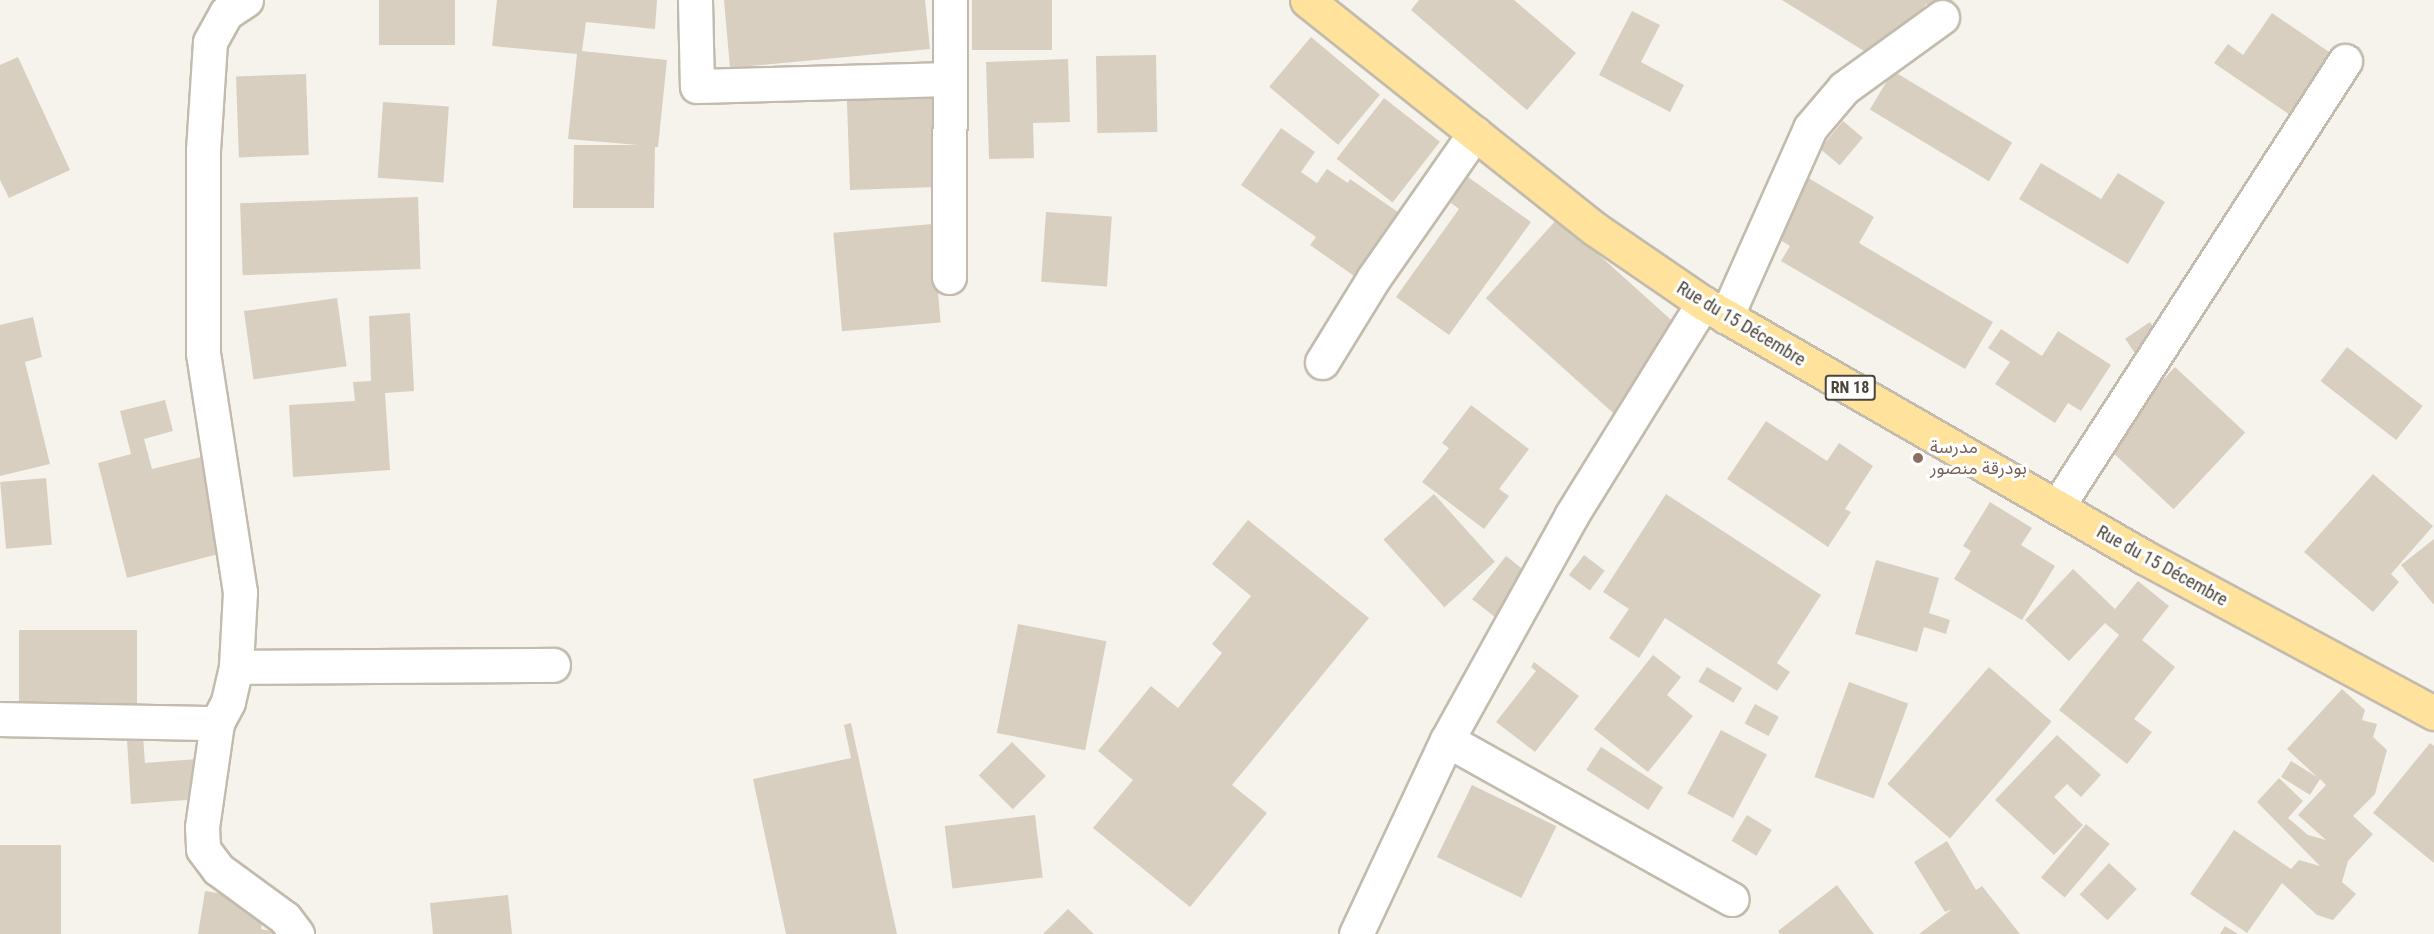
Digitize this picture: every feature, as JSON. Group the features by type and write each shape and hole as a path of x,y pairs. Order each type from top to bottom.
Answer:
{"main road":[{"name":"Rue du 15 Décembre","path":"1307,0 1595,229 1715,310 2057,507 2434,713"}],"street":[{"path":"246,0 226,13 210,42 203,150 203,353 240,592 236,667 228,702 216,723 202,827 203,849 218,869 285,918 297,934"},
{"path":"695,0 697,86 950,79"},
{"path":"949,277 950,0"},
{"path":"1356,934 1447,740 1571,516 1715,310 1810,128 1844,88 1942,17"},
{"path":"2057,507 2345,61"},
{"path":"1322,362 1373,279 1475,133"},
{"path":"236,667 553,665"},
{"path":"0,719 216,723"},
{"path":"1447,740 1732,899"}],"building":[{"path":"379,0 455,0 455,45 379,45"},
{"path":"497,0 657,0 655,29 586,22 582,51 667,60 658,147 655,147 654,208 573,208 574,145 638,145 568,139 577,54 492,46"},
{"path":"724,0 925,0 930,49 730,68"},
{"path":"972,0 1052,0 1052,50 972,50"},
{"path":"1419,0 1514,0 1576,53 1527,110 1411,10"},
{"path":"1782,0 1953,0 1944,15 1926,4 1898,49 1872,56"},
{"path":"1632,11 1660,25 1641,62 1684,85 1670,112 1599,75"},
{"path":"2272,13 2335,56 2293,117 2214,63 2228,44 2243,55"},
{"path":"1311,37 1380,95 1338,145 1269,87"},
{"path":"1156,55 1157,132 1097,133 1096,56"},
{"path":"18,57 70,170 9,198 0,180 0,65"},
{"path":"1068,59 1070,122 1033,123 1034,158 989,159 986,62"},
{"path":"1893,71 2012,143 1989,181 1870,110"},
{"path":"932,73 936,187 850,190 846,76"},
{"path":"306,74 309,155 239,157 236,76"},
{"path":"1384,98 1440,142 1393,202 1337,159"},
{"path":"383,102 449,107 444,182 378,178"},
{"path":"1843,121 1863,138 1840,165 1820,149"},
{"path":"1281,128 1315,152 1301,172 1317,183 1327,169 1348,183 1350,179 1418,226 1374,290 1310,245 1316,237 1241,185"},
{"path":"2041,163 2101,199 2118,173 2165,202 2128,264 2019,199"},
{"path":"1461,172 1531,222 1449,335 1396,297 1459,209 1443,197"},
{"path":"1800,173 1874,217 1859,243 1993,322 1965,369 1781,261 1790,246 1765,231"},
{"path":"418,197 421,269 243,275 240,203"},
{"path":"1046,212 1112,217 1107,286 1041,282"},
{"path":"1558,218 1687,334 1615,415 1486,298"},
{"path":"932,224 941,323 842,331 833,233"},
{"path":"337,298 347,366 254,379 244,311"},
{"path":"410,313 414,391 385,393 390,470 293,477 289,405 355,401 353,382 371,381 369,316"},
{"path":"33,317 42,357 25,362 50,464 0,476 0,325"},
{"path":"2150,322 2170,352 2145,369 2125,339"},
{"path":"2001,329 2042,356 2058,331 2111,365 2081,411 2068,403 2055,423 1995,384 2010,362 1988,348"},
{"path":"2347,347 2423,406 2396,440 2321,381"},
{"path":"2175,367 2245,432 2174,509 2103,444"},
{"path":"165,400 173,431 144,439 152,469 201,457 226,552 127,578 98,463 131,454 120,411"},
{"path":"1471,405 1529,449 1499,489 1509,496 1484,529 1422,482 1449,448 1442,443"},
{"path":"1766,421 1827,461 1839,443 1873,466 1845,509 1851,512 1828,547 1727,479"},
{"path":"2373,474 2433,526 2391,574 2399,582 2373,612 2304,552"},
{"path":"46,478 52,545 6,549 0,482"},
{"path":"1434,494 1495,562 1444,607 1383,540"},
{"path":"1666,494 1821,595 1777,663 1790,672 1777,691 1665,618 1639,658 1609,638 1629,609 1603,592"},
{"path":"1990,502 2032,528 2021,545 2055,566 2022,620 1954,579 1971,551 1963,546"},
{"path":"1248,520 1369,618 1232,785 1267,813 1190,907 1093,828 1133,780 1098,751 1151,686 1178,708 1222,653 1212,644 1251,596 1212,564"},
{"path":"2434,539 2434,605 2401,565"},
{"path":"1584,555 1605,571 1590,591 1569,575"},
{"path":"1506,556 1535,579 1501,622 1472,599"},
{"path":"1876,560 1939,578 1929,613 1950,620 1946,634 1924,627 1917,652 1855,634"},
{"path":"2073,569 2115,609 2138,581 2169,606 2142,640 2175,667 2134,719 2152,732 2127,764 2059,710 2119,635 2105,623 2069,661 2025,620"},
{"path":"1018,624 1106,641 1085,750 997,733"},
{"path":"19,630 137,630 137,705 19,705"},
{"path":"1653,655 1681,677 1667,695 1693,716 1648,772 1594,729"},
{"path":"1534,662 1579,696 1535,752 1496,722 1536,671 1531,667"},
{"path":"1707,667 1742,688 1733,703 1698,682"},
{"path":"1989,667 2052,721 1950,838 1887,784"},
{"path":"1849,682 1908,704 1874,798 1814,777"},
{"path":"2342,689 2365,710 2362,720 2377,724 2373,737 2387,750 2375,794 2353,816 2373,834 2348,861 2342,882 2356,894 2333,920 2317,915 2282,883 2247,933 2190,894 2234,830 2291,869 2299,860 2320,866 2257,802 2279,778 2303,801 2288,818 2308,835 2326,840 2298,815 2326,785 2320,779 2310,795 2281,777 2291,761 2317,777 2287,749"},
{"path":"1755,704 1779,717 1769,736 1745,723"},
{"path":"142,723 145,763 197,759 200,799 131,804 126,724"},
{"path":"851,723 897,934 786,934 753,779 851,758 844,725"},
{"path":"1721,730 1767,754 1733,818 1687,794"},
{"path":"2057,735 2101,775 2081,797 2067,784 2054,797 2083,825 2054,855 1995,800"},
{"path":"1012,742 1046,776 1013,809 979,775"},
{"path":"2430,743 2434,746 2434,863 2373,813"},
{"path":"1601,747 1663,787 1648,810 1586,770"},
{"path":"1472,785 1556,826 1521,898 1437,857"},
{"path":"1035,815 1043,878 952,889 945,826"},
{"path":"1747,815 1772,830 1756,856 1732,841"},
{"path":"2086,824 2110,844 2065,898 2041,878"},
{"path":"1947,841 1976,890 1982,886 2020,934 1919,934 1952,909 1945,912 1914,862"},
{"path":"0,845 61,845 61,934 0,934"},
{"path":"2109,863 2137,889 2107,920 2080,894"},
{"path":"1837,885 1874,934 1780,934 1778,931"},
{"path":"205,891 243,897 242,908 264,912 261,929 286,934 198,934"},
{"path":"508,895 512,934 433,934 430,903"},
{"path":"1068,909 1094,934 1043,934"},
{"path":"2225,926 2238,934 2220,934"}],"place":[{"name":"مدرسة بودرقة منصور","path":"1918,458"}]}
